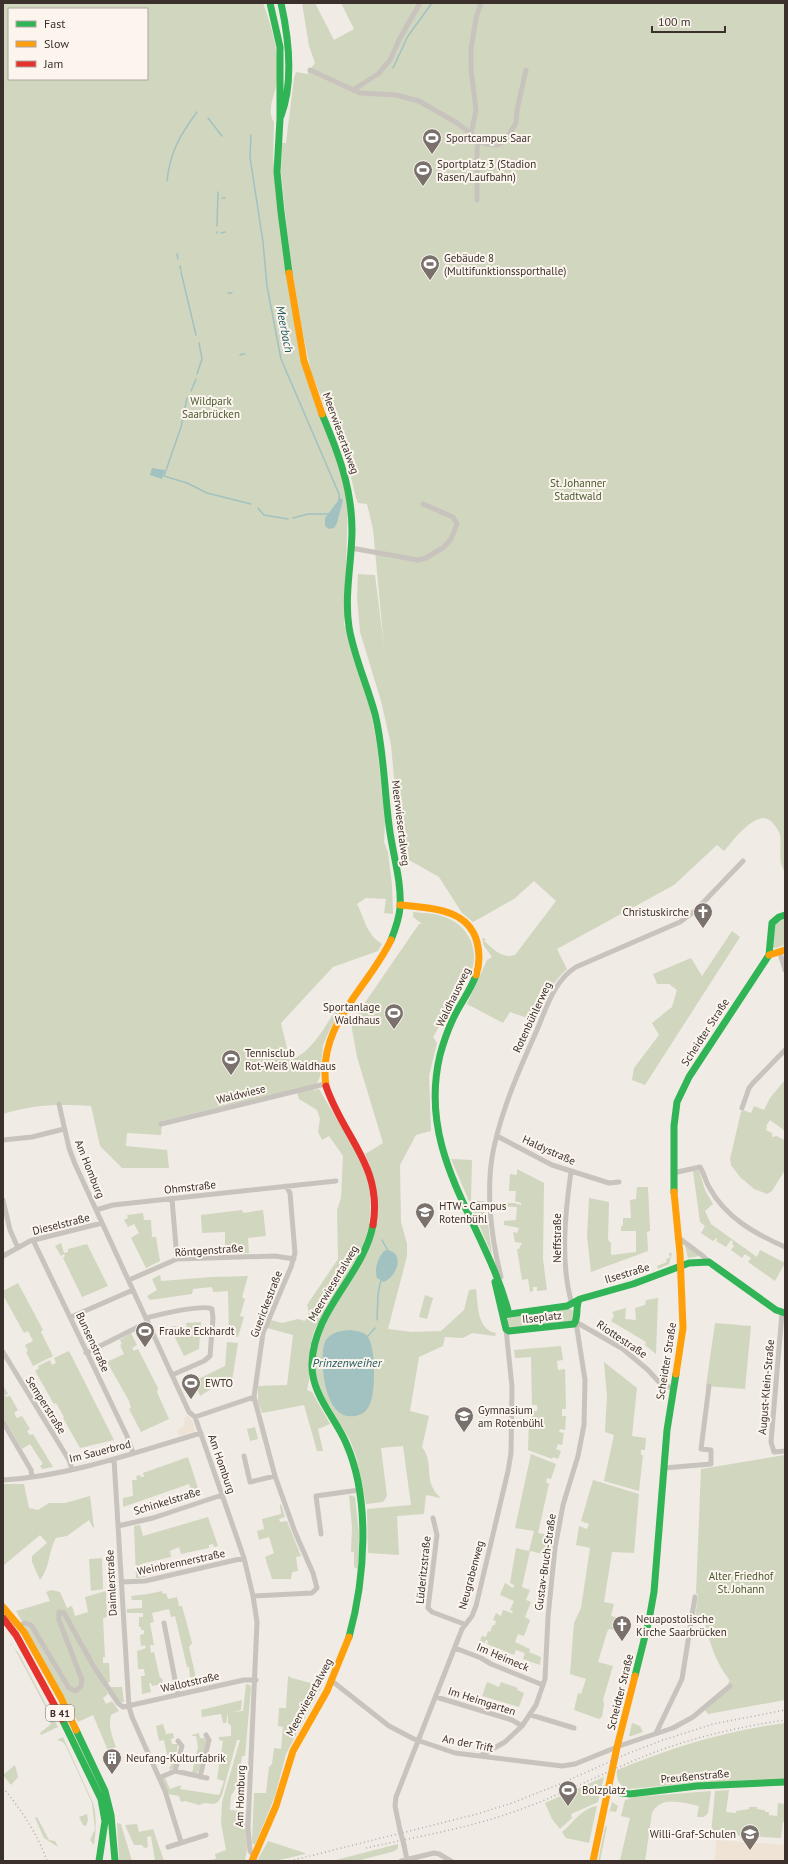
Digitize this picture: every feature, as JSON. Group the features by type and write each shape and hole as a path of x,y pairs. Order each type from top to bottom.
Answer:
{"main road":[{"name":"Meerwiesertalweg","path":"253,1859 280,1796 291,1755 332,1681 351,1631 361,1588 364,1555 359,1490 352,1460 344,1438 320,1400 314,1385 311,1358 314,1340 320,1324 361,1259 370,1238 374,1215 374,1192 372,1181 363,1156 334,1108 325,1084 324,1060 330,1037 339,1019 388,944 397,922 400,906 377,721 350,632 348,617 352,528 348,484 341,458 313,391 308,373 288,266 278,170 281,116 285,105 288,68 287,30 281,3"},
{"name":"Meerwiesertalweg","path":"271,4 276,22 282,58 279,112 281,116"},
{"name":"Waldhausweg","path":"400,906 439,909 456,915 474,933 480,949 479,968 476,979 456,1015 446,1038 439,1062 436,1089 440,1132 445,1160 490,1262"},
{"name":"Scheidter Straße","path":"593,1861 617,1747 652,1606 658,1554 668,1422 683,1328 679,1238 673,1172 675,1116 683,1088 769,955 772,924 779,917 785,915"},
{"path":"769,955 783,951"},
{"path":"490,1262 500,1285 506,1315 506,1329"},
{"path":"490,1262 506,1315"},
{"path":"709,1262 776,1310 784,1313"},
{"name":"Ilsestraße","path":"580,1298 633,1284 692,1263 709,1262"},
{"name":"Ilseplatz","path":"506,1315 574,1305 580,1298"},
{"name":"Ilseplatz","path":"506,1329 512,1331 569,1325 576,1322 574,1305"},
{"name":"B 41","path":"3,1607 19,1626 64,1704 105,1791 111,1815 115,1861"},
{"name":"B 41","path":"3,1618 16,1635 59,1711 101,1799 105,1821 100,1858 107,1861"},
{"name":"Preußenstraße","path":"608,1791 630,1794 694,1786 785,1782"}],"street":[{"path":"353,90 378,74 387,64 412,15 420,3"},
{"path":"471,134 476,110 470,69 471,49 476,18 481,3"},
{"path":"310,70 360,93 396,95 413,99 430,106 457,123 485,144 497,145 509,137 516,123 517,110 526,70"},
{"path":"477,200 477,149 479,140"},
{"path":"351,548 412,560 426,558 436,552 451,539 457,524 453,517 423,504"},
{"name":"Rotenbühlerweg","path":"500,1285 501,1280 496,1256 492,1220 492,1163 497,1136 520,1066 554,990 560,981 570,971 585,962 680,922 696,910 743,861"},
{"path":"783,951 785,970"},
{"path":"742,1108 749,1088 785,1050"},
{"name":"Waldwiese","path":"161,1124 325,1084"},
{"name":"Am Homburg","path":"59,1104 64,1129 75,1164 189,1412 196,1417 244,1558 253,1596 257,1622 256,1680 248,1827 250,1851 253,1859"},
{"path":"3,1140 32,1137 64,1129"},
{"name":"Haldystraße","path":"497,1136 544,1162 571,1172 609,1183 619,1182"},
{"path":"673,1172 700,1167 716,1198 740,1223 785,1247"},
{"name":"Neffstraße","path":"571,1172 566,1212 565,1246 574,1305"},
{"name":"Ohmstraße","path":"96,1210 113,1205 336,1181"},
{"name":"Guerickestraße","path":"253,1596 312,1593 316,1591 316,1584 275,1476 254,1397 263,1333 294,1259 296,1243 290,1194 286,1186"},
{"path":"172,1199 177,1259"},
{"path":"3,1200 10,1230 18,1248"},
{"name":"Dieselstraße","path":"3,1256 33,1240 102,1222"},
{"path":"679,1238 709,1262"},
{"name":"Bunsenstraße","path":"33,1240 71,1316 86,1353 127,1436 133,1453"},
{"name":"Röntgenstraße","path":"129,1280 177,1259 275,1256 294,1259"},
{"path":"490,1262 496,1256"},
{"path":"71,1316 133,1290"},
{"path":"86,1353 147,1320 184,1310 208,1307 212,1309 213,1318 210,1356 204,1361 172,1375"},
{"name":"August-Klein-Straße","path":"784,1313 771,1442 774,1452 785,1451"},
{"name":"Riottestraße","path":"576,1322 619,1346 648,1370 659,1382 673,1389"},
{"name":"Gustav-Bruch-Straße","path":"480,1756 505,1742 522,1726 530,1714 543,1685 546,1669 548,1617 555,1548 563,1505 578,1456 584,1425 585,1380 576,1322"},
{"name":"Neugrabenweg","path":"404,1860 404,1845 395,1806 396,1797 464,1624 472,1616 476,1606 509,1464 512,1420 512,1387 506,1329"},
{"name":"Semperstraße","path":"3,1352 69,1460 72,1469"},
{"path":"664,1468 711,1464 711,1450 701,1448 709,1386"},
{"path":"196,1417 254,1397"},
{"path":"3,1422 31,1470 32,1476"},
{"name":"Im Sauerbrod","path":"3,1480 72,1469 114,1459 201,1433"},
{"path":"244,1456 250,1482 275,1476"},
{"name":"Daimlerstraße","path":"114,1459 129,1707 159,1778 181,1842"},
{"path":"321,1534 316,1496 359,1490"},
{"name":"Schinkelstraße","path":"118,1526 153,1518 222,1495"},
{"name":"Lüderitzstraße","path":"433,1518 437,1535 428,1608 433,1613 464,1624"},
{"name":"Weinbrennerstraße","path":"121,1582 145,1581 244,1558"},
{"path":"656,1733 682,1679 695,1597"},
{"path":"19,1626 25,1623 31,1625 69,1688 76,1691 82,1686 82,1680 59,1620 59,1612 64,1613 94,1667 118,1703 123,1707 129,1707"},
{"path":"164,1623 178,1696"},
{"name":"Im Heimeck","path":"455,1648 482,1658 490,1664 543,1685"},
{"name":"Wallotstraße","path":"129,1707 244,1680 256,1680"},
{"name":"An der Trift","path":"332,1681 389,1726 418,1740 445,1750 480,1756 562,1766 576,1764 617,1747 673,1728 693,1717 730,1686"},
{"name":"Im Heimgarten","path":"436,1697 512,1720 522,1726"},
{"name":"Im Heimgarten","path":"530,1714 574,1728"},
{"path":"200,1777 209,1740 206,1735"},
{"path":"175,1771 182,1746 178,1741"},
{"path":"159,1778 175,1771 207,1778"},
{"path":"168,1847 206,1835"},
{"path":"404,1860 439,1854 451,1861"}],"green space":[{"name":"Wildpark Saarbrücken","path":"3,3 263,3 270,22 277,52 277,83 271,108 274,122 273,159 298,341 338,459 348,505 344,624 369,705 376,738 385,822 384,842 388,852 392,885 393,914 384,913 386,899 366,898 357,904 372,936 382,944 378,951 333,967 281,1023 290,1061 298,1057 311,1046 336,1010 340,1011 323,1045 320,1077 317,1083 312,1085 313,1090 319,1089 365,1167 370,1193 369,1228 362,1248 314,1331 310,1347 309,1380 307,1390 312,1392 330,1424 318,1429 323,1451 317,1451 304,1405 262,1413 258,1402 258,1386 287,1385 293,1335 267,1328 271,1320 282,1323 298,1319 305,1321 309,1312 307,1305 338,1259 337,1210 341,1198 343,1156 329,1136 322,1140 318,1132 320,1119 317,1110 299,1099 296,1089 162,1121 161,1135 127,1133 126,1146 167,1150 169,1168 122,1168 100,1146 91,1106 47,1106 25,1108 3,1114"},
{"name":"St. Johanner Stadtwald","path":"302,3 315,3 334,40 354,29 341,3 785,3 785,872 780,858 780,835 778,830 772,822 766,819 759,819 753,822 739,833 724,851 717,845 674,885 557,949 567,969 552,986 536,1021 510,1012 503,1023 467,1004 487,960 492,957 484,946 482,938 486,939 484,941 502,954 506,956 515,955 556,901 534,881 514,899 473,922 462,913 439,877 402,856 401,853 391,745 381,701 360,632 357,597 358,574 375,575 384,647 373,529 367,504 358,503 356,498 347,461 311,372 292,271 281,172 282,143 286,143 296,72 307,74 315,63 309,46"},
{"path":"413,912 439,915 459,925 470,939 474,956 470,975 433,1037 437,1043 429,1076 431,1131 416,1135 400,1165 401,1222 407,1244 407,1256 388,1329 412,1332 441,1331 464,1310 469,1290 476,1289 478,1309 482,1322 490,1331 496,1333 495,1336 472,1333 463,1338 445,1337 443,1346 419,1357 410,1411 429,1416 422,1447 428,1460 432,1485 441,1498 426,1495 424,1514 397,1516 399,1555 368,1553 367,1509 411,1505 403,1446 381,1448 387,1496 383,1502 366,1504 357,1459 350,1440 319,1388 314,1366 314,1353 323,1325 375,1229 370,1166 365,1154 383,1143 357,1057 351,1023 419,924 422,924 413,917"},
{"path":"785,918 785,945 776,948 773,947 775,924"},
{"path":"732,931 740,937 645,1085 632,1080 634,1068 659,1035 652,1023 672,1007 677,990 669,984 657,984 653,974 691,958 702,976"},
{"path":"785,1080 785,1131 770,1120 766,1126 766,1130 772,1133 772,1137 777,1136 784,1140 785,1138 785,1170 772,1191 767,1194 754,1189 740,1177 731,1165 730,1159 741,1112 743,1110 751,1113 754,1106 764,1110 770,1098"},
{"path":"451,1159 472,1160 471,1201 484,1201 485,1216 487,1216 492,1255"},
{"path":"517,1169 544,1183 543,1259 547,1290 537,1291 537,1287 533,1287 533,1291 530,1292 528,1279 522,1280 517,1249 519,1249 522,1243 515,1242 513,1232 517,1233 519,1228 504,1225 504,1221 516,1220 517,1207 495,1206 495,1203 514,1203 521,1205 521,1203 515,1201 516,1191 509,1191 510,1174 517,1175"},
{"path":"699,1170 705,1190 713,1204 705,1211 711,1224 757,1257 760,1250 785,1263 775,1281 748,1262 751,1258 745,1254 742,1258 731,1250 734,1246 731,1240 726,1247 716,1241 716,1238 713,1241 701,1233 705,1226 700,1222 693,1171"},
{"path":"637,1187 648,1187 650,1231 647,1232 648,1251 591,1272 587,1236 589,1198 609,1202 608,1240 611,1243 611,1255 636,1252 636,1231 621,1231 621,1227 623,1225 623,1218 631,1218 630,1200 636,1199"},
{"path":"242,1210 243,1213 263,1210 266,1236 248,1238 249,1253 225,1254 225,1232 202,1233 201,1215"},
{"path":"143,1213 144,1220 151,1220 152,1237 156,1237 160,1261 146,1268 131,1238 139,1233 134,1224 128,1227 124,1220 128,1218 127,1215"},
{"path":"61,1243 64,1253 68,1252 68,1249 87,1244 108,1286 82,1297 63,1258 65,1256 64,1254 61,1256 55,1246"},
{"path":"686,1246 700,1256 688,1258"},
{"path":"669,1253 672,1253 669,1264 658,1269 657,1266 667,1262 666,1259 670,1258"},
{"path":"160,1275 161,1281 248,1276 242,1297 245,1299 240,1316 244,1317 238,1337 229,1335 228,1291 213,1292 212,1287 193,1289 192,1294 150,1300 147,1296 157,1290 152,1279"},
{"path":"18,1283 43,1330 41,1332 53,1356 33,1366 26,1352 28,1351 25,1345 33,1341 28,1331 24,1333 3,1295 3,1291"},
{"path":"425,1295 433,1298 427,1319 419,1317"},
{"path":"658,1298 656,1354 645,1345 646,1342 611,1321 614,1316 612,1312 626,1308 625,1319 636,1320 635,1308 645,1305 646,1300"},
{"path":"571,1309 574,1312 573,1321 511,1328 508,1323 509,1317"},
{"path":"201,1322 199,1349 184,1356 170,1327 176,1326 178,1329 187,1328 186,1323"},
{"path":"715,1323 751,1326 745,1389 706,1386"},
{"path":"131,1333 137,1345 132,1348 134,1351 138,1349 158,1388 157,1392 169,1419 141,1432 129,1409 131,1408 129,1401 107,1362 124,1354 120,1345 122,1344 120,1340"},
{"path":"227,1342 238,1343 232,1381 216,1386 200,1396 194,1381 225,1366"},
{"path":"561,1346 563,1360 557,1361 558,1370 565,1369 566,1409 562,1409 562,1416 566,1416 565,1430 560,1429 559,1432 564,1433 562,1445 558,1444 556,1449 561,1451 558,1459 553,1457 552,1459 528,1450 529,1421 532,1421 532,1411 537,1411 537,1405 532,1405 531,1357 515,1358 514,1350"},
{"path":"69,1351 114,1440 80,1448 56,1403 54,1404 35,1371 39,1368 38,1366 50,1360 52,1365 56,1363 54,1358"},
{"path":"604,1362 637,1388 632,1436 646,1438 645,1450 641,1450 641,1455 643,1455 639,1491 604,1481 614,1435 605,1432 607,1396"},
{"path":"3,1385 8,1394 5,1395 6,1397 10,1396 18,1410 14,1413 17,1418 22,1416 30,1429 27,1431 30,1435 33,1434 53,1467 42,1469 40,1466 43,1464 30,1444 22,1449 3,1417"},
{"path":"255,1427 258,1439 250,1441 247,1429"},
{"path":"531,1454 556,1464 551,1479 547,1478 546,1482 549,1484 538,1533 551,1535 547,1555 530,1551 522,1587 530,1590 526,1600 531,1602 525,1617 530,1620 524,1636 518,1634 515,1642 530,1649 529,1652 541,1657 540,1665 523,1659 525,1653 516,1650 514,1655 487,1644 488,1641 486,1640 485,1643 480,1641 482,1636 486,1637 488,1631 490,1632 493,1625 495,1625 496,1621 493,1620 496,1613 501,1616 503,1610 512,1613 513,1611 510,1610 514,1601 500,1595 505,1583 513,1588 514,1585 510,1583 516,1548 529,1551 534,1531 515,1528"},
{"name":"Alter Friedhof St. Johann","path":"785,1455 785,1700 708,1714 705,1710 731,1687 728,1682 730,1681 720,1666 714,1652 702,1616 695,1618 698,1595 696,1593 701,1469"},
{"path":"188,1457 198,1488 191,1490 189,1484 123,1507 123,1498 133,1496 132,1480 137,1480 136,1476 140,1475 141,1477 144,1477 143,1473"},
{"path":"593,1480 639,1494 634,1553 612,1552 604,1602 614,1604 611,1616 620,1618 617,1631 609,1629 607,1632 598,1662 613,1666 603,1700 604,1704 602,1717 599,1719 574,1710 578,1693 581,1694 586,1679 570,1674 574,1623 581,1608 590,1548 576,1545 579,1526 587,1529 589,1524 581,1521"},
{"path":"3,1484 24,1484 29,1508 38,1510 49,1503 65,1503 90,1496 94,1527 93,1528 89,1520 67,1536 56,1538 53,1543 46,1570 40,1580 32,1562 32,1556 47,1543 40,1535 3,1566"},
{"path":"349,1495 355,1497 359,1534 358,1569 354,1567 354,1552 351,1552 352,1527"},
{"path":"281,1504 285,1517 279,1519 280,1522 287,1521 301,1556 296,1557 298,1571 292,1572 291,1579 272,1579 265,1557 274,1553 269,1537 259,1540 257,1531 264,1529 262,1519 281,1514"},
{"path":"208,1517 218,1546 214,1547 213,1544 209,1545 209,1548 181,1554 179,1547 170,1551 171,1557 141,1564 146,1577 136,1578 134,1526 140,1525 143,1536"},
{"path":"102,1558 103,1589 91,1591 89,1559"},
{"path":"51,1590 60,1592 67,1608 72,1606 75,1616 88,1612 85,1597 106,1591 107,1617 103,1618 105,1657 103,1657 103,1663 109,1663 110,1682 103,1685 108,1694 103,1698 106,1704 112,1701 119,1711 111,1715 110,1719 111,1731 116,1747 113,1748 115,1751 109,1753 93,1715 78,1722 16,1611 50,1601 46,1592"},
{"path":"162,1591 163,1594 166,1593 168,1599 177,1597 179,1606 182,1606 192,1643 189,1647 198,1687 196,1687 194,1677 190,1677 189,1667 187,1667 175,1616 171,1617 169,1609 152,1613 154,1622 150,1623 154,1645 150,1645 151,1653 154,1652 160,1678 162,1678 163,1684 152,1686 151,1683 149,1683 151,1692 142,1694 141,1676 145,1676 144,1669 138,1669 137,1651 146,1648 145,1645 141,1646 140,1635 144,1634 144,1630 141,1630 141,1627 139,1627 139,1617 143,1617 143,1613 127,1613 127,1609 142,1608 142,1600 132,1600 131,1596"},
{"path":"13,1646 19,1654 58,1727 41,1735 40,1733 51,1724 49,1721 52,1719"},
{"path":"288,1676 322,1686 286,1754 275,1796 255,1845 252,1843 254,1793 266,1793 269,1767 272,1764 274,1748 281,1749 283,1727 278,1726 279,1708 286,1708"},
{"path":"487,1682 499,1687 501,1682 518,1688 517,1690 524,1693 519,1707 482,1696"},
{"path":"246,1684 250,1685 251,1688 245,1756 242,1756 238,1784 231,1796 230,1810 246,1811 247,1849 245,1861 201,1861 216,1859 215,1854 226,1850 221,1823 222,1802 240,1740 237,1740 222,1795 218,1802 214,1804 204,1803 199,1805 185,1801 181,1802 179,1796 168,1794 162,1779 165,1778 170,1789 181,1785 180,1789 219,1795 224,1781 217,1779 223,1741 219,1740 219,1737 231,1736 231,1726 228,1723 228,1713 226,1723 223,1723 221,1714 202,1717 201,1710 242,1700 241,1710 233,1712 243,1711"},
{"path":"110,1687 122,1687 124,1702 120,1702"},
{"path":"632,1723 640,1726 643,1732 629,1736"},
{"path":"785,1723 785,1779 695,1783 629,1789 619,1782 617,1777 617,1770 679,1747 741,1730"},
{"path":"163,1724 166,1734 173,1733 174,1738 171,1739 172,1744 178,1744 174,1767 171,1771 169,1767 171,1766 169,1755 167,1755 164,1740 159,1741 156,1726"},
{"path":"199,1733 200,1738 207,1740 199,1771 192,1773 198,1747 196,1736 192,1735"},
{"path":"63,1737 93,1803 96,1824 94,1845 90,1840 95,1829 92,1803 66,1746 63,1742 57,1740"},
{"path":"15,1765 18,1777 11,1785 3,1775"},
{"path":"604,1777 598,1802 571,1814 572,1818 560,1829 552,1819 545,1803"},
{"path":"729,1790 726,1812 736,1813 736,1811 749,1809 749,1807 757,1807 757,1809 769,1812 769,1815 777,1816 778,1803 785,1804 785,1822 783,1822 781,1838 711,1834 715,1791"},
{"path":"711,1791 708,1813 704,1817 697,1817 699,1806 686,1803 666,1802 656,1807 652,1813 645,1861 620,1860 630,1818 621,1816 625,1800 635,1797"},
{"path":"612,1802 618,1806 616,1812 610,1811 607,1821"},
{"path":"597,1806 589,1843 566,1838 562,1832 582,1813 592,1807"},
{"path":"87,1814 88,1820 86,1826 83,1825 79,1817"},
{"path":"37,1817 49,1840 55,1841 58,1847 44,1838 35,1818"},
{"path":"117,1823 121,1824 132,1861 119,1861"},
{"path":"137,1824 139,1832 153,1829 164,1861 155,1861 151,1836 147,1837 148,1847 144,1848 142,1845 134,1845 125,1825"},
{"path":"607,1826 600,1861 598,1861 605,1827"},
{"path":"268,1841 305,1854 275,1861 257,1861"},
{"path":"398,1844 398,1848 395,1851 357,1861 332,1861"}],"shaded area":[{"path":"188,1416 193,1422 195,1431 179,1436 177,1430 185,1426 184,1418"},
{"name":"Willi-Graf-Schulen","path":"716,1840 785,1845 785,1861 715,1861"}],"water":[{"path":"152,468 165,470 162,479 150,475"},
{"path":"340,498 343,500 337,523 334,528 329,529 325,526 325,518"},
{"path":"388,1250 393,1252 398,1260 392,1275 384,1282 377,1278 376,1267 378,1260 384,1251"},
{"name":"Prinzenweiher","path":"350,1330 365,1334 370,1341 374,1370 373,1392 368,1408 365,1412 355,1416 345,1415 337,1411 327,1393 323,1370 323,1351 328,1338 340,1331"}],"waterway":[{"path":"393,68 408,36 432,3"},
{"path":"167,181 173,152 181,136 197,112"},
{"path":"208,118 222,136"},
{"name":"Meerbach","path":"251,135 250,157 263,242 267,286 281,359 339,494 339,500"},
{"path":"217,226 218,192"},
{"path":"221,233 225,232"},
{"path":"177,254 178,259"},
{"path":"180,266 181,270"},
{"path":"181,272 196,335"},
{"path":"197,374 202,359 199,343"},
{"path":"191,391 196,379"},
{"path":"187,398 181,427 164,476 187,483 207,493 251,504"},
{"path":"258,508 264,515 288,519"},
{"path":"293,518 308,514 329,514"},
{"path":"382,1240 388,1251"},
{"path":"377,1320 378,1294 381,1280"},
{"path":"367,1337 375,1328"}],"railway":[{"path":"290,1861 477,1814 512,1803 560,1784 629,1753 663,1740 713,1724 785,1710"},
{"path":"366,1848 458,1828 495,1818 548,1799 633,1761 683,1742 717,1733 785,1720"},
{"path":"3,1788 28,1823 39,1842 47,1861"}],"traffic: fast":[{"path":"270,3 280,47 280,119 277,172 289,273"},
{"path":"281,3 289,60 288,89 281,116"},
{"path":"322,414 339,456 350,500 352,542 347,603 349,627 354,649 372,703 378,728 390,835 400,887 397,924 391,940"},
{"path":"674,1192 674,1126 677,1102 689,1077 769,955 772,923 779,917 785,915"},
{"path":"476,975 452,1021 440,1055 435,1091 437,1125 445,1158 457,1189 498,1281 509,1314"},
{"path":"349,1637 359,1590 362,1565 363,1539 359,1489 354,1465 346,1443 324,1405 315,1385 312,1364 314,1345 321,1327 329,1310 359,1261 368,1243 373,1225"},
{"path":"503,1315 567,1306 580,1299 633,1284 689,1263 709,1262 776,1310 785,1313"},
{"path":"495,1282 506,1329 509,1331 574,1324 579,1300"},
{"path":"635,1676 649,1620 654,1592 667,1430 676,1374"},
{"path":"62,1719 101,1799 105,1821 99,1861"},
{"path":"76,1730 105,1791 111,1815 115,1861"},
{"path":"608,1791 630,1794 697,1786 785,1782"}],"traffic: slow":[{"path":"289,273 304,361 322,414"},
{"path":"400,905 435,909 456,916 465,922 472,931 478,946 479,963 476,975"},
{"path":"326,1086 325,1064 329,1044 336,1026 346,1008 381,958 391,940"},
{"path":"769,955 785,950"},
{"path":"674,1192 680,1254 683,1328 676,1374"},
{"path":"3,1607 24,1632 61,1698 76,1730"},
{"path":"252,1861 276,1806 293,1751 327,1691 349,1637"},
{"path":"593,1861 617,1747 635,1676"}],"traffic: jam":[{"path":"326,1086 333,1104 360,1152 367,1169 375,1204 373,1225"},
{"path":"3,1618 16,1635 62,1719"}],"place":[{"name":"Sportcampus Saar","path":"432,155"},
{"name":"Sportplatz 3 (Stadion Rasen/Laufbahn)","path":"423,187"},
{"name":"Gebäude 8 (Multifunktionssporthalle)","path":"430,281"},
{"name":"Christuskirche","path":"703,929"},
{"name":"Sportanlage Waldhaus","path":"394,1030"},
{"name":"Tennisclub Rot-Weiß Waldhaus","path":"231,1076"},
{"name":"HTW - Campus Rotenbühl","path":"425,1229"},
{"name":"Frauke Eckhardt","path":"145,1348"},
{"name":"EWTO","path":"191,1400"},
{"name":"Gymnasium am Rotenbühl","path":"464,1433"},
{"name":"Neuapostolische Kirche Saarbrücken","path":"622,1642"},
{"name":"Neufang-Kulturfabrik","path":"112,1775"},
{"name":"Bolzplatz","path":"568,1807"},
{"name":"Willi-Graf-Schulen","path":"750,1851"}]}
